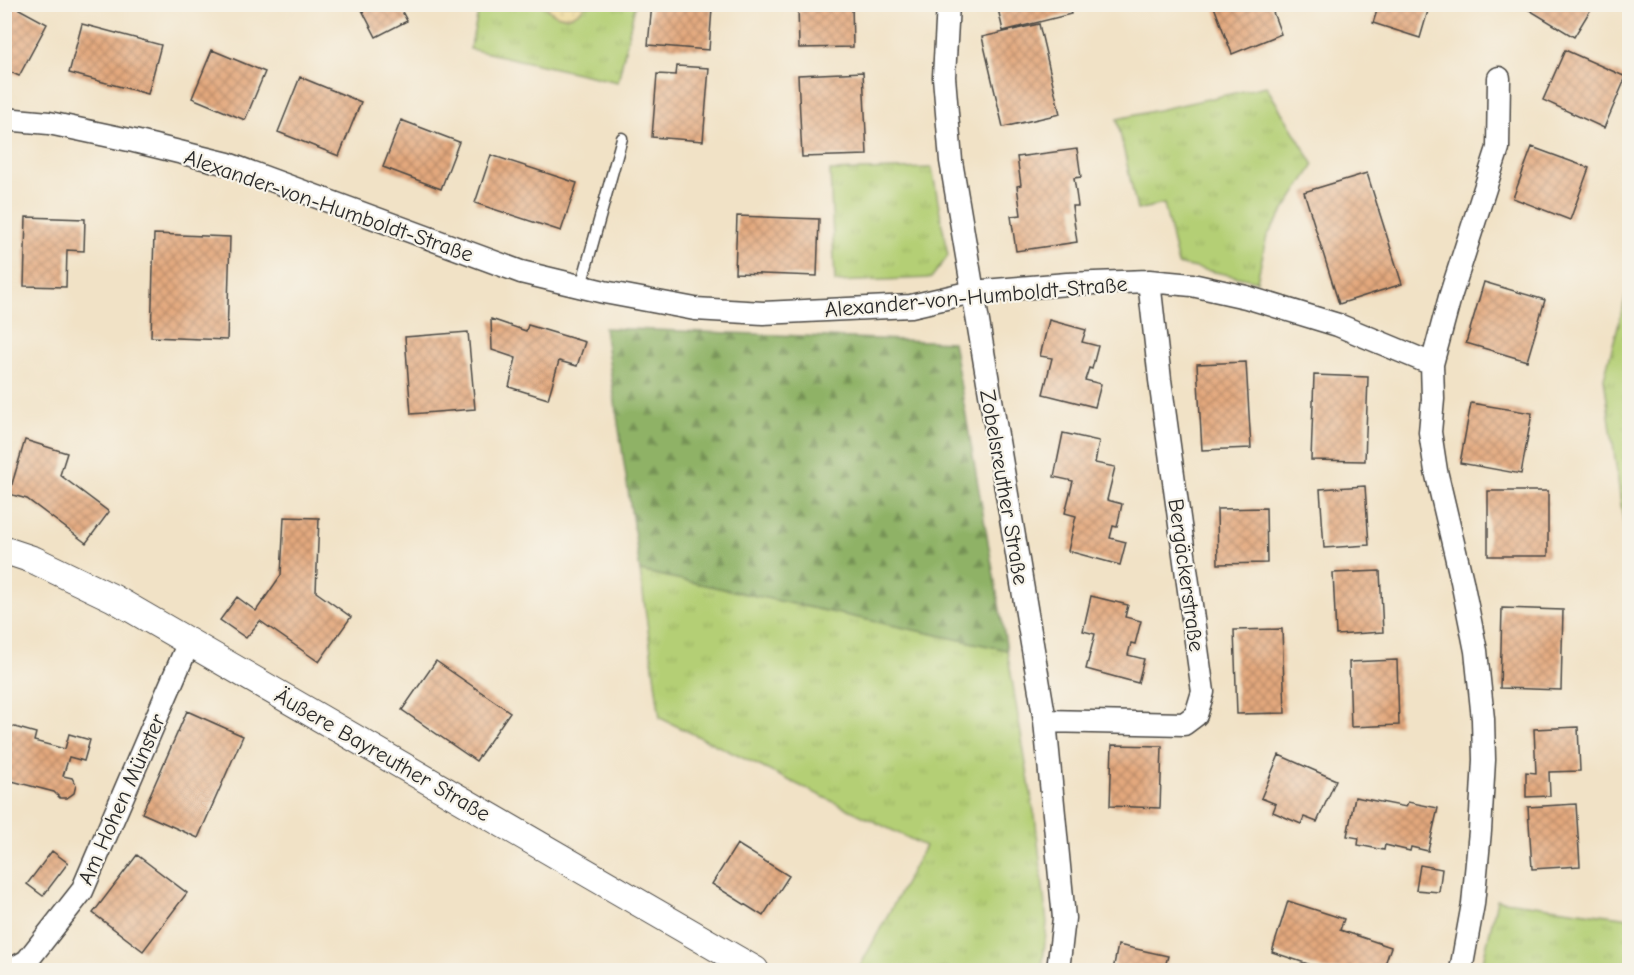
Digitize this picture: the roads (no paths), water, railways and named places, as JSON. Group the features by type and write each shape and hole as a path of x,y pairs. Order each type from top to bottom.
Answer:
{"street":[{"name":"Zobelsreuther Straße","path":"948,4 944,77 951,161 1045,721 1064,918 1059,970"},
{"path":"1461,970 1473,904 1480,831 1484,760 1483,720 1476,651 1436,471 1430,432 1433,399 1432,364 1450,297 1498,148 1499,78"},
{"name":"Alexander-von-Humboldt-Straße","path":"4,119 49,123 228,164 521,272 695,309 764,313 911,306 972,292 1067,284 1149,281 1192,285 1246,297 1338,325 1432,364"},
{"name":"Bergäckerstraße","path":"1045,721 1184,724 1196,715 1203,692 1161,392 1149,281"},
{"name":"Äußere Bayreuther Straße","path":"4,550 34,560 112,598 755,970"},
{"name":"Am Hohen Münster","path":"11,970 27,961 82,891 189,642"}],"lane":[{"path":"582,286 622,138"}]}
